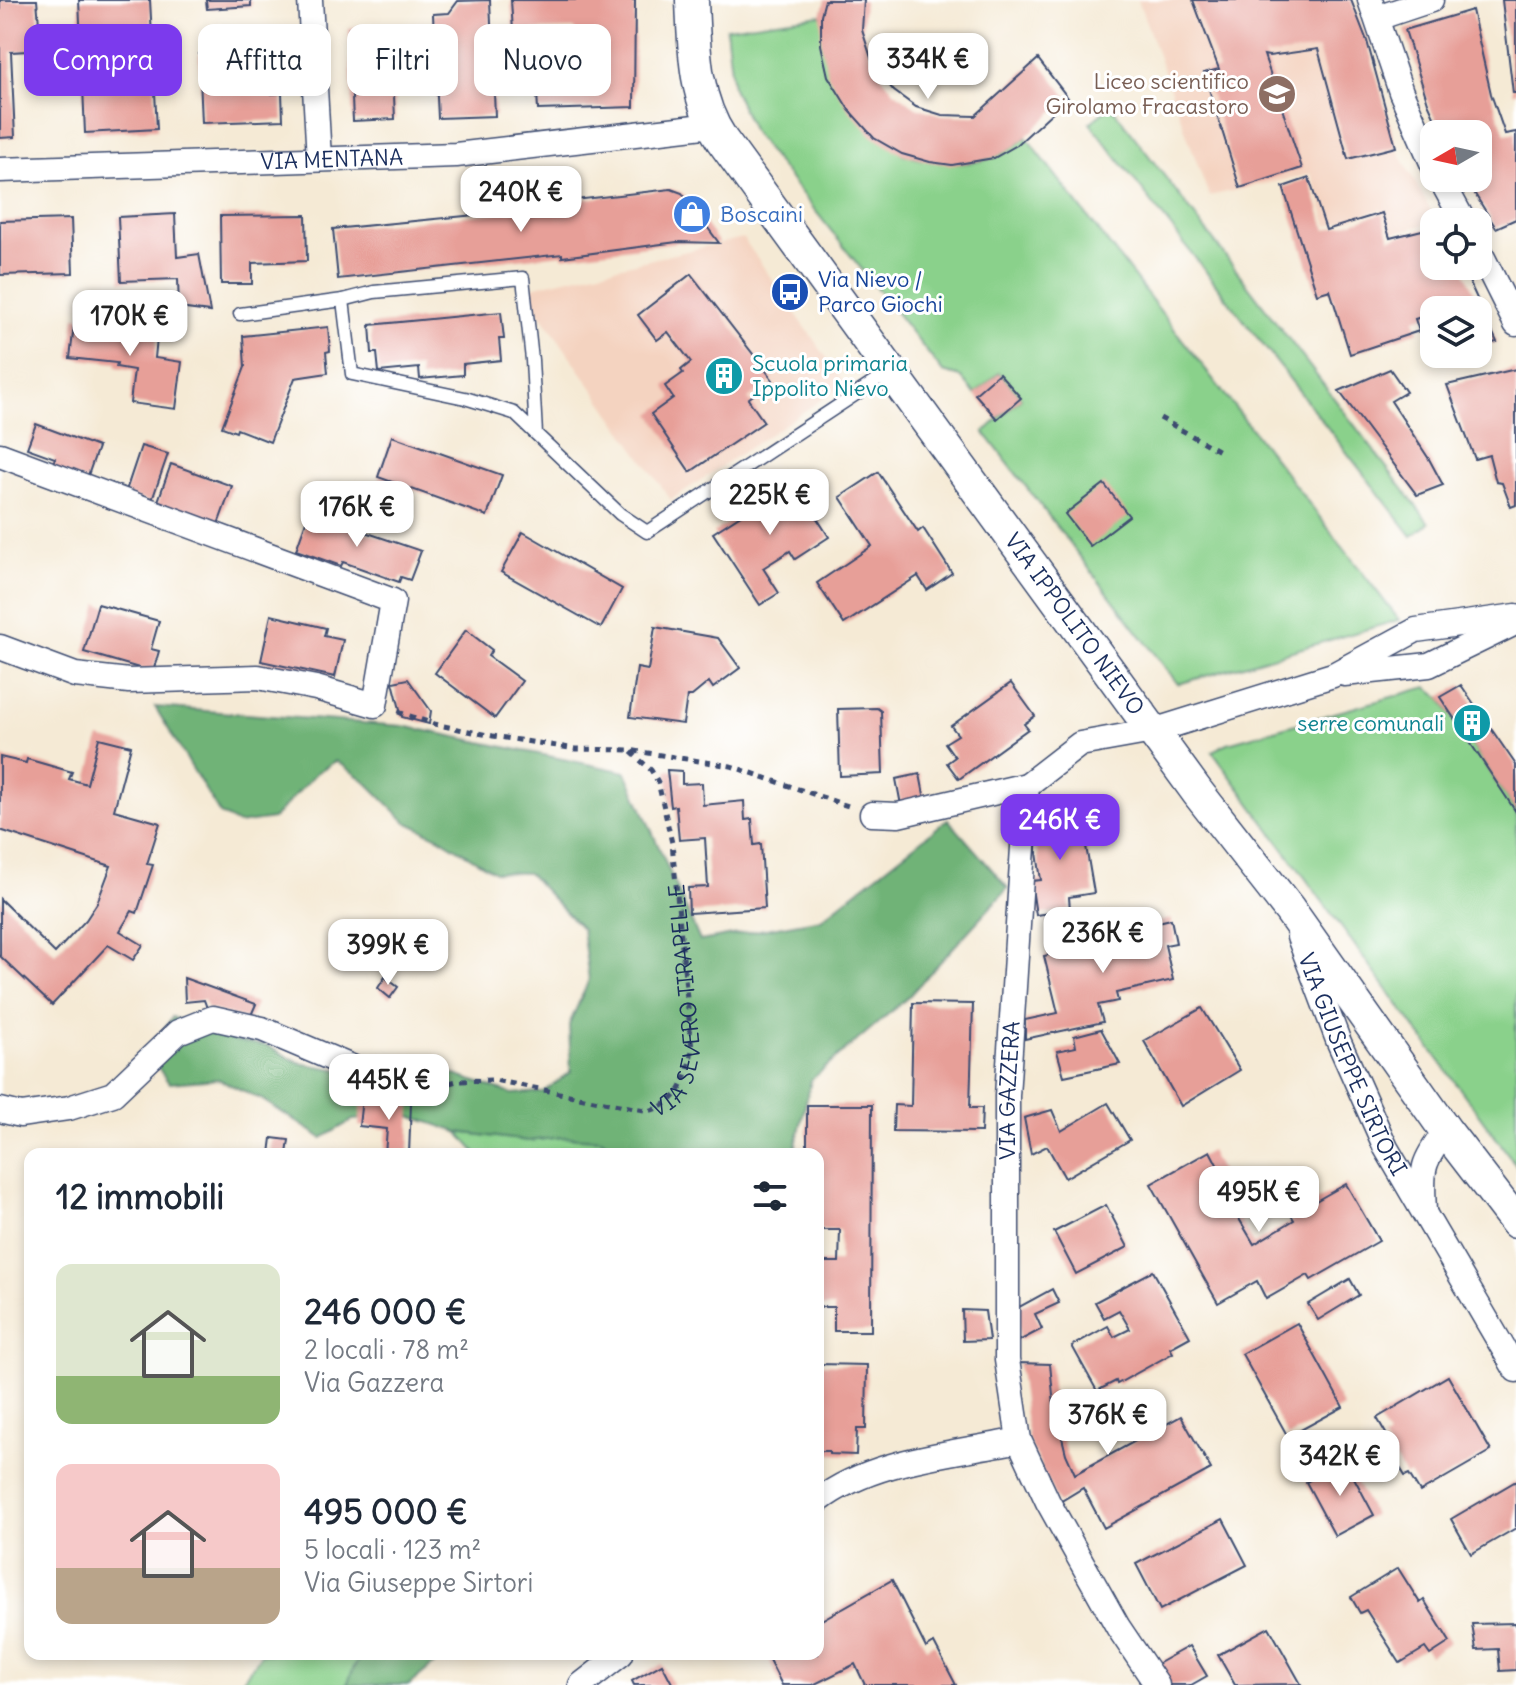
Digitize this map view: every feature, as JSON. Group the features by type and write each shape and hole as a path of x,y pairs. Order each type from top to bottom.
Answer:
{"street":[{"path":"310,0 319,159"},
{"name":"VIA IPPOLITO NIEVO","path":"692,0 694,66 712,125 1153,731 1289,909 1446,1131 1516,1222"},
{"path":"1420,135 1401,92 1373,9 1431,0"},
{"name":"VIA MENTANA","path":"0,170 456,155 712,125"},
{"path":"1492,276 1516,324"},
{"path":"0,455 393,601 375,705 316,688 258,677 129,681 75,675 0,647"},
{"path":"872,814 898,815 1027,785 1080,744 1153,731 1333,675 1416,630 1516,616"},
{"path":"1333,675 1429,665 1516,622"},
{"name":"VIA GAZZERA","path":"1027,785 1007,1112 1007,1360 1019,1440 1048,1502 1157,1685"},
{"name":"VIA GIUSEPPE SIRTORI","path":"1289,909 1338,1040 1386,1148 1516,1370"},
{"path":"0,1110 21,1115 69,1108 113,1094 178,1032 213,1018 262,1029 401,1088"},
{"name":"VIA GIUSEPPE SIRTORI","path":"1424,1217 1422,1172 1429,1153 1446,1131"},
{"path":"824,1496 839,1485 876,1469 1019,1440"},
{"path":"581,1685 613,1660"}],"lane":[{"path":"240,314 343,300 374,292 523,278 536,434"},
{"path":"343,300 352,374 465,398 514,413 620,514 647,532 891,372"}],"path":[{"path":"1160,418 1219,451"},
{"path":"375,705 434,724 493,736 576,749 629,750 731,766 872,814"},
{"name":"VIA SEVERO TIRAPELLE","path":"401,1088 429,1089 457,1081 494,1080 649,1111 667,1105 685,1082 692,1050 672,843 658,782 651,770 629,750"}],"shaded area":[{"name":"Liceo scientifico Girolamo Fracastoro","path":"1138,0 1351,0 1367,41 1396,147 1429,208 1420,208 1420,226 1392,233 1381,209 1328,226 1311,174 1209,196"},
{"path":"743,238 845,384 671,500 523,289"}],"green space":[{"path":"821,15 902,154 935,162 983,161 998,156 1026,137 1399,620 1178,684 984,432 1021,398 999,373 975,394 961,377 943,372 753,132 733,88 726,28"},
{"path":"1111,106 1429,523 1412,536 1090,123"},
{"path":"1427,687 1440,697 1516,812 1516,1165 1212,751 1228,743"},
{"path":"155,707 403,726 626,772 700,941 821,919 948,819 1008,888 908,997 811,1080 795,1148 613,1148 601,1139 563,1137 528,1141 458,1132 407,1115 353,1120 322,1138 261,1099 218,1079 169,1083 149,1055 172,1017 236,1041 268,1046 299,1063 371,1075 419,1068 440,1070 512,1094 543,1092 571,1072 569,1025 589,980 582,929 528,873 495,872 438,837 406,822 365,781 336,761 316,773 273,819 238,824 220,814"},
{"path":"458,1132 528,1141 563,1137 601,1139 613,1148 472,1148"},
{"path":"257,1660 359,1660 347,1685 239,1685"},
{"path":"359,1660 439,1660 409,1685 347,1685"}],"building":[{"path":"0,0 37,0 39,23 43,24 24,24 24,51 11,52 15,137 0,138"},
{"path":"79,0 150,0 151,24 80,24"},
{"path":"206,0 251,0 251,6 207,9"},
{"path":"490,0 491,24 474,24 474,96 494,96 495,116 438,118 437,96 458,96 458,24 433,24 433,14 449,13 458,1"},
{"path":"511,0 635,0 634,107 538,110 537,96 611,96 611,24 513,24"},
{"path":"825,0 864,0 862,30 874,67 894,91 916,107 942,115 975,116 1038,59 1068,98 1017,145 994,158 952,165 902,154 874,138 849,110 828,76 821,45 821,15"},
{"path":"1193,0 1351,0 1367,41 1396,147 1348,159 1318,49 1264,55 1302,168 1240,188 1204,73 1219,69"},
{"path":"1502,0 1516,0 1516,93 1513,93"},
{"path":"1472,10 1491,94 1505,134 1516,132 1516,219 1496,228 1492,222 1492,208 1484,208 1474,192 1492,192 1492,120 1436,120 1405,30"},
{"path":"83,96 155,96 157,129 85,133"},
{"path":"201,96 282,96 283,120 202,123"},
{"path":"352,96 394,96 395,119 353,121"},
{"path":"1309,178 1326,230 1382,213 1390,238 1420,230 1420,280 1468,280 1476,296 1420,296 1420,317 1415,319 1419,331 1350,354 1330,290 1317,294 1283,187"},
{"path":"671,189 682,193 719,243 677,242 562,257 562,254 338,279 333,229 558,207 557,202"},
{"path":"175,214 177,257 199,254 210,312 179,308 178,279 121,281 118,217"},
{"path":"306,215 307,261 252,263 252,284 221,284 220,216"},
{"path":"71,219 73,273 0,275 0,221"},
{"name":"Scuola primaria Ippolito Nievo","path":"691,274 773,380 748,399 764,422 690,472 651,414 673,398 665,386 683,373 681,370 691,362 668,332 657,340 638,315"},
{"path":"501,312 504,339 499,339 501,360 463,364 463,375 420,379 419,368 379,372 377,353 372,353 370,325"},
{"path":"75,317 158,328 155,358 182,362 176,409 130,403 134,370 116,367 117,363 70,358"},
{"path":"328,327 328,373 295,378 270,442 237,429 236,432 222,427 245,367 243,336"},
{"path":"1390,369 1406,392 1391,401 1443,485 1417,495 1339,391"},
{"path":"1516,369 1516,505 1511,507 1502,483 1496,482 1489,455 1475,459 1447,385"},
{"path":"999,373 1021,398 997,419 975,394"},
{"path":"36,424 98,447 86,481 51,469 55,458 27,448"},
{"path":"392,436 502,475 487,516 378,477"},
{"path":"141,446 168,454 151,503 125,494"},
{"path":"171,464 232,486 216,530 156,507"},
{"path":"878,472 918,532 923,528 952,573 927,590 918,576 844,624 817,583 872,546 840,497"},
{"path":"793,481 829,537 795,559 790,551 763,568 779,593 760,605 713,533"},
{"path":"1104,484 1129,516 1090,546 1065,514"},
{"path":"309,513 421,551 410,580 401,577 399,582 343,562 341,566 296,550"},
{"path":"523,532 622,589 601,628 501,572"},
{"path":"98,604 159,621 151,649 159,651 153,672 84,652"},
{"path":"271,615 326,628 324,636 343,640 335,677 261,661"},
{"path":"655,627 718,638 740,668 713,688 709,682 692,696 687,696 683,724 630,717 637,668 648,670"},
{"path":"466,630 492,650 488,656 522,681 495,718 435,673"},
{"path":"408,679 431,711 429,724 402,717 393,682"},
{"path":"1011,683 1035,716 1024,724 1028,729 959,779 947,763 955,757 945,743 958,735 951,726"},
{"name":"serre comunali","path":"1461,685 1516,765 1516,812 1440,697"},
{"path":"877,708 881,711 883,774 840,776 838,709"},
{"path":"99,738 131,746 114,810 160,823 147,864 153,865 137,913 132,911 120,931 143,945 133,960 108,945 52,1005 0,956 0,899 55,953 86,920 97,903 111,866 0,830 0,757 26,763 27,759 72,772 69,779 87,784"},
{"path":"667,770 682,771 682,784 702,783 703,805 744,801 745,820 752,819 754,845 761,844 765,908 689,913 688,888 708,887 705,838 679,840 676,806 671,807"},
{"path":"920,774 925,800 901,805 896,779"},
{"path":"1080,811 1094,893 1069,897 1070,910 1036,915 1031,881 1041,880 1032,818"},
{"path":"1171,919 1176,943 1165,945 1173,980 1116,993 1118,1001 1098,1005 1103,1022 1025,1039 1025,1020 1058,1013 1044,956 1100,943 1098,936"},
{"path":"385,977 398,987 390,998 378,988"},
{"path":"184,978 256,1004 249,1020 207,1008 204,1000 185,1002"},
{"path":"913,1003 973,1004 970,1108 982,1108 981,1132 893,1131 894,1105 911,1106"},
{"path":"1202,1008 1240,1070 1181,1106 1144,1041"},
{"path":"1101,1029 1120,1064 1064,1076 1057,1051 1076,1047 1074,1036"},
{"path":"362,1098 411,1103 409,1148 385,1148 387,1129 359,1126"},
{"path":"1108,1103 1130,1140 1065,1178 1047,1146 1031,1154 1024,1118 1052,1110 1061,1131"},
{"path":"807,1105 872,1105 871,1331 834,1331 834,1307 824,1307 824,1262 839,1262 840,1230 824,1230 824,1148 807,1148"},
{"path":"272,1138 289,1140 288,1148 271,1148"},
{"path":"1210,1151 1222,1174 1215,1178 1254,1244 1294,1220 1291,1215 1346,1184 1379,1241 1311,1280 1308,1275 1266,1299 1257,1281 1218,1303 1151,1184"},
{"path":"1106,1205 1128,1247 1076,1274 1054,1232"},
{"path":"1153,1271 1190,1337 1170,1348 1173,1353 1117,1384 1116,1381 1097,1391 1072,1346 1108,1326 1114,1337 1130,1329 1119,1310 1104,1318 1095,1302"},
{"path":"1350,1279 1359,1295 1318,1320 1308,1304"},
{"path":"1052,1289 1059,1303 1035,1314 1042,1329 1019,1341 1019,1307"},
{"path":"962,1310 985,1311 989,1340 963,1341"},
{"path":"1297,1323 1343,1407 1288,1437 1242,1354"},
{"path":"1018,1363 1050,1364 1054,1405 1066,1454 1075,1474 1181,1416 1211,1469 1104,1528 1083,1488 1058,1503 1028,1439"},
{"path":"824,1364 867,1365 866,1429 857,1429 856,1455 829,1454 829,1451 824,1451"},
{"path":"1448,1376 1491,1451 1420,1492 1409,1474 1405,1476 1383,1439 1388,1437 1377,1418"},
{"path":"1345,1461 1374,1515 1335,1536 1306,1482"},
{"path":"1516,1481 1516,1528 1471,1554 1451,1519"},
{"path":"1223,1519 1247,1565 1160,1610 1136,1564"},
{"path":"1398,1568 1420,1603 1424,1600 1450,1642 1430,1655 1425,1648 1400,1663 1366,1610 1360,1613 1351,1597"},
{"path":"892,1580 926,1648 934,1643 956,1685 865,1685 855,1664 813,1685 782,1685 769,1660 824,1660 824,1619"},
{"path":"1516,1623 1516,1670 1500,1671 1498,1649 1476,1650 1472,1624"},
{"path":"1269,1627 1301,1684 1235,1685 1218,1655"},
{"path":"1189,1646 1207,1676 1191,1685 1169,1685 1155,1665"},
{"path":"662,1664 673,1685 634,1685 632,1681"}],"place":[{"name":"Liceo scientifico Girolamo Fracastoro","path":"1277,94"},
{"name":"Boscaini","path":"692,214"},
{"name":"Via Nievo / Parco Giochi","path":"790,292"},
{"name":"Scuola primaria Ippolito Nievo","path":"724,376"},
{"name":"serre comunali","path":"1472,723"}]}
